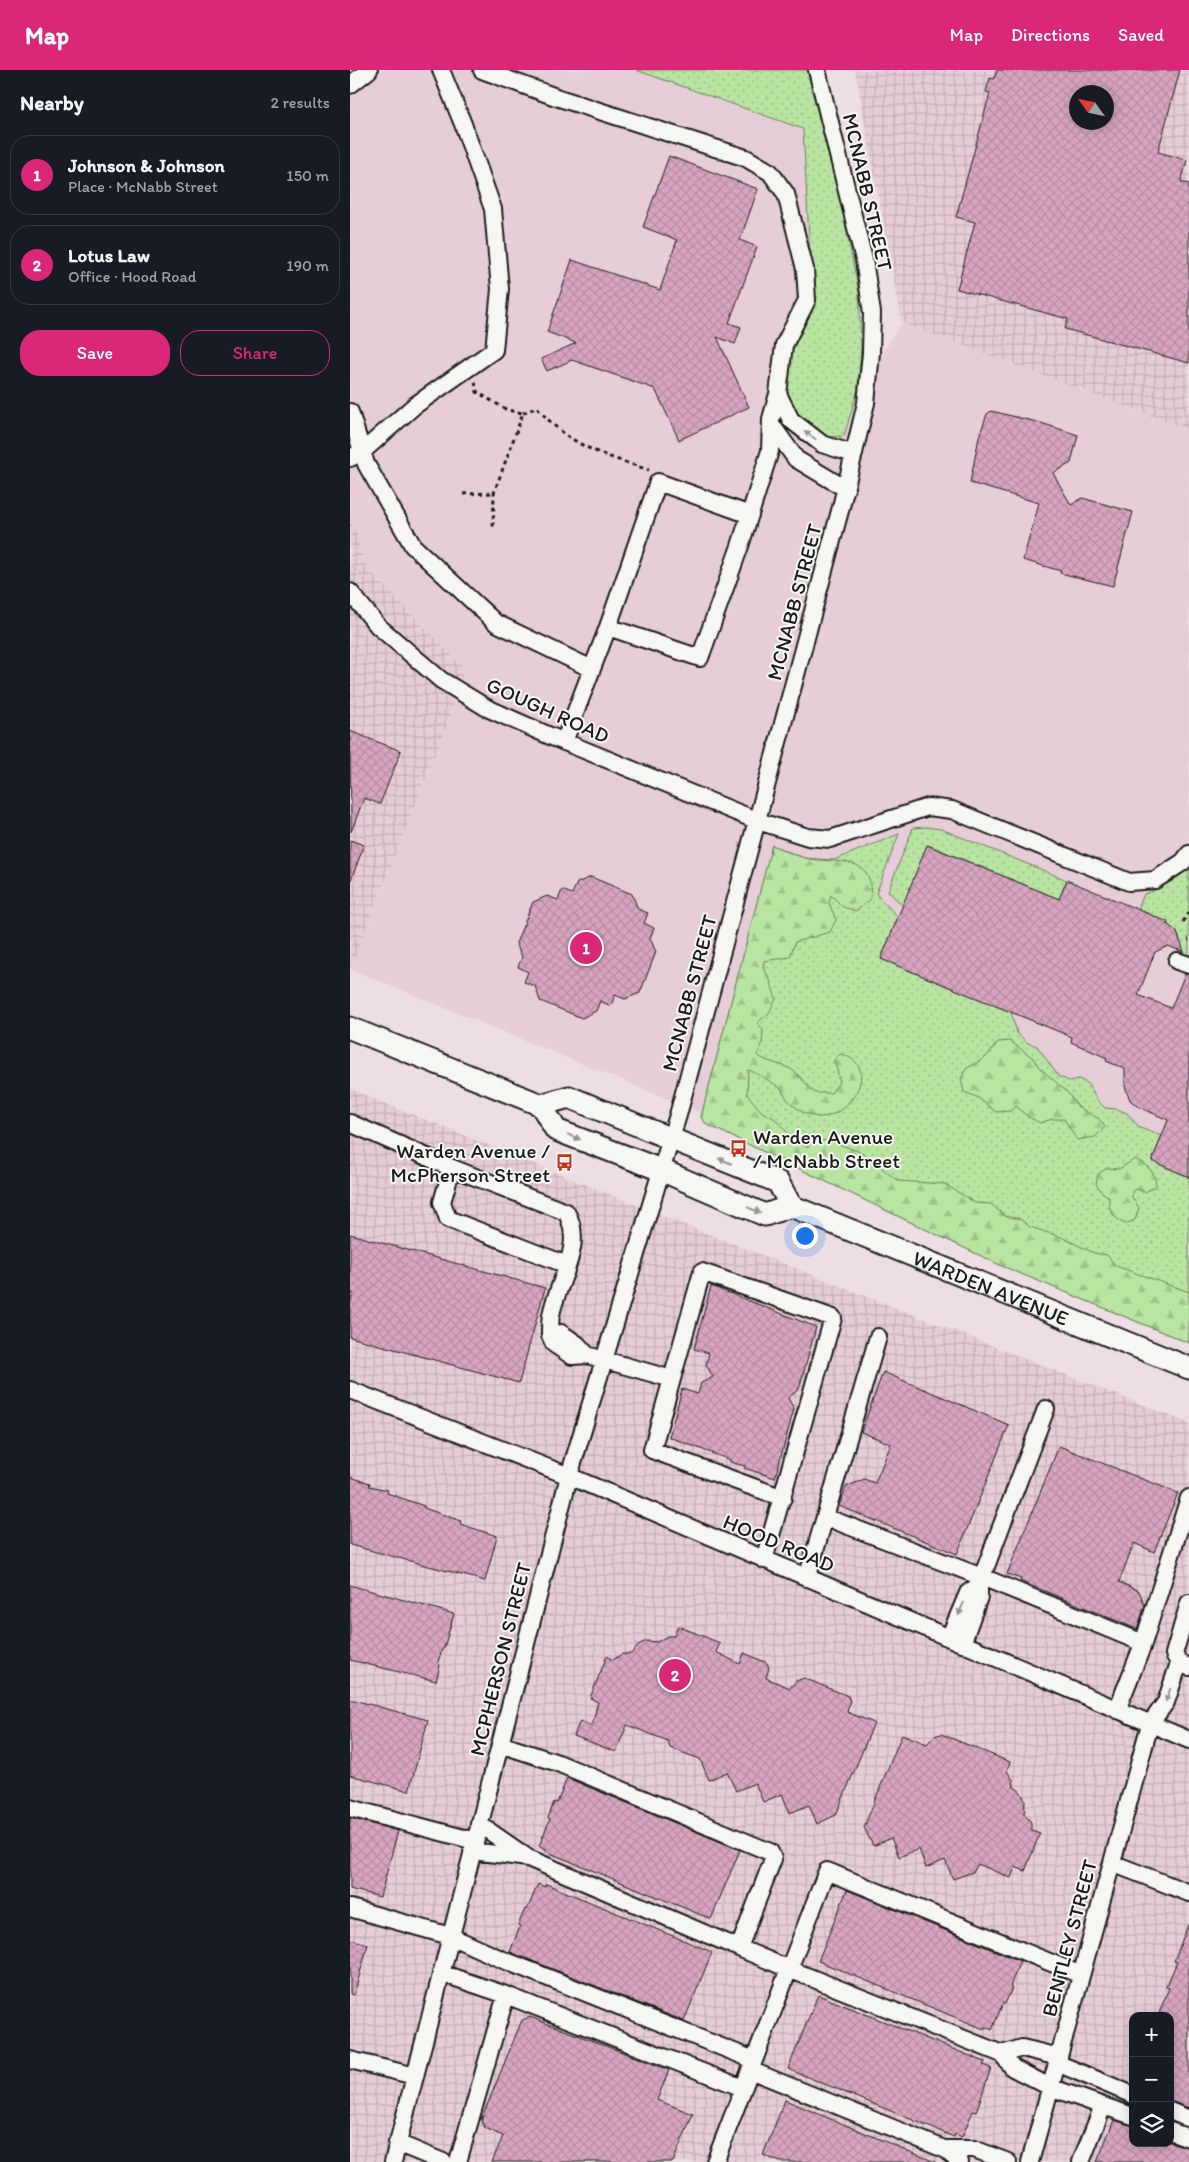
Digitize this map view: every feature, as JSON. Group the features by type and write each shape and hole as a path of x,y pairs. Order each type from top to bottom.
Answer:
{"main road":[{"path":"350,1028 541,1104 570,1097 671,1140 778,1182 791,1206 764,1215 662,1170 556,1130 541,1104"},
{"name":"WARDEN AVENUE","path":"791,1206 1189,1368"}],"street":[{"path":"350,86 369,70"},
{"path":"356,455 414,406 494,350 500,289 493,209 464,124 441,70"},
{"path":"482,70 556,97 746,158 770,172 786,194 805,269 807,300 784,345 778,394 771,424 770,451 700,658 608,627"},
{"name":"MCNABB STREET","path":"662,1170 758,821 846,489 866,403 871,353 872,314 864,260 817,70"},
{"path":"778,394 791,420 822,444 854,454"},
{"path":"350,412 356,455 366,464 413,546 496,623 592,669"},
{"path":"771,424 796,459 846,489"},
{"path":"564,742 608,627 658,482 750,514"},
{"name":"GOUGH ROAD","path":"350,592 378,626 441,680 487,708 564,742 758,821 808,837 830,839 928,808 952,810 1129,882 1155,880 1183,862 1189,854"},
{"path":"350,1123 452,1168 566,1212 572,1223 574,1242 551,1316 550,1335 561,1334 577,1344 587,1355 672,1380"},
{"path":"452,1168 442,1202 448,1219 567,1266"},
{"name":"MCPHERSON STREET","path":"393,2162 569,1476 662,1170"},
{"path":"764,1560 783,1498 832,1318 702,1272 652,1450 783,1498"},
{"path":"807,1578 878,1337"},
{"name":"HOOD ROAD","path":"350,1390 569,1476 1189,1740"},
{"path":"955,1641 968,1592 981,1581 1046,1408"},
{"path":"1117,1710 1143,1644 1189,1498"},
{"path":"825,1517 981,1581 1143,1644"},
{"path":"1150,1724 1166,1702 1184,1665 1174,1654 1189,1603"},
{"name":"BENTLEY STREET","path":"1030,2162 1150,1724"},
{"path":"500,1744 558,1764 770,1852 773,1859 739,1948"},
{"path":"350,1808 474,1846 528,1858 789,1969 1002,2054 1014,2068 1050,2087 1129,2115"},
{"path":"479,1824 528,1858"},
{"path":"1112,1863 1189,1892"},
{"path":"715,2162 827,1871 1081,1975"},
{"path":"350,1908 450,1936 944,2149 960,2162"},
{"path":"441,1972 743,2088"},
{"path":"458,2162 506,1996"},
{"path":"1002,2054 1022,2048 1058,2060 1129,2093"},
{"path":"350,2060 415,2076"},
{"path":"1081,2162 1103,2106"},
{"path":"1174,2113 1189,2119"},
{"path":"1174,2132 1189,2138"},
{"path":"397,2143 443,2162"},
{"path":"944,2149 974,2149 1008,2162"}],"path":[{"path":"471,367 477,392 507,410 523,413 537,407 564,433 589,450 652,471"},
{"path":"493,529 494,493 523,413"},
{"path":"463,494 494,493"},
{"path":"1183,922 1189,913"}],"shaded area":[{"path":"350,70 636,70 803,129 813,309 788,360 844,436 858,389 902,323 1189,430 1189,1325 719,1120 350,969 449,719 465,669 366,567 350,514"},
{"path":"855,70 1189,70 1189,430 902,323"},
{"path":"350,514 366,567 465,669 449,719 350,969"},
{"path":"350,1089 680,1223 1189,1423 1189,2162 350,2162"}],"green space":[{"path":"636,70 807,70 841,205 859,292 861,346 858,389 844,436 829,437 809,427 794,411 785,385 788,360 813,309 803,129"},
{"path":"913,828 941,829 1067,880 1059,899 928,845 903,906 888,891"},
{"path":"899,834 876,894 898,917 881,959 1011,1012 1017,1033 1028,1043 1037,1046 1058,1076 1069,1081 1079,1079 1087,1083 1098,1101 1105,1108 1117,1109 1127,1113 1140,1128 1162,1136 1152,1161 1189,1177 1189,1343 1002,1266 706,1124 701,1117 772,845 804,858 834,860"},
{"path":"772,845 805,858 840,861 860,867 867,874 870,884 870,900 856,911 843,907 831,895 829,903 836,920 830,932 795,942 790,957 764,961 763,968 769,977 776,999 769,1013 757,1023 763,1029 762,1044 757,1055 761,1058 791,1069 815,1093 831,1093 840,1081 834,1060 840,1054 853,1060 859,1068 861,1078 858,1089 842,1109 832,1115 820,1117 806,1114 798,1109 787,1099 779,1087 748,1070 747,1094 762,1112 774,1118 797,1143 808,1147 814,1140 831,1141 863,1153 898,1181 945,1184 975,1203 991,1204 1005,1216 1020,1219 1030,1227 1061,1237 1094,1253 1107,1255 1116,1266 1189,1292 1189,1343 1002,1266 706,1124 701,1117"},
{"path":"1189,865 1189,959 1178,956 1179,938 1169,925 1138,909 1144,894 1169,883"},
{"path":"1010,1041 1033,1058 1039,1067 1068,1093 1078,1107 1099,1119 1105,1127 1095,1137 1077,1140 1064,1119 1052,1119 1040,1123 1027,1116 1016,1106 1010,1111 996,1112 977,1097 964,1092 961,1079 966,1069 986,1057 998,1042"},
{"path":"1135,1159 1153,1173 1156,1186 1145,1192 1136,1189 1132,1191 1132,1197 1139,1208 1135,1220 1125,1224 1112,1214 1109,1207 1109,1197 1096,1184 1098,1174 1107,1168 1119,1169"}],"building":[{"path":"997,70 1180,70 1158,152 1187,160 1181,182 1189,184 1189,363 1065,329 1068,319 957,289 975,222 956,217 990,93 986,92 990,78 994,79"},
{"path":"669,156 758,189 740,240 757,247 729,323 741,327 735,344 717,337 749,407 679,440 655,389 572,360 547,371 541,359 576,343 547,332 572,260 660,290 677,240 643,227"},
{"path":"991,411 1041,423 1078,435 1071,463 1053,473 1071,505 1082,498 1133,512 1113,586 1060,573 1061,571 1023,560 1039,503 970,483 979,437 987,414"},
{"path":"350,731 401,751 380,804 364,798 351,832"},
{"path":"350,840 364,845 351,880 350,880"},
{"path":"927,845 1059,899 1067,880 1168,922 1167,924 1177,932 1184,952 1168,946 1155,952 1138,995 1171,1008 1185,974 1189,975 1189,1177 1152,1161 1168,1120 1137,1106 1130,1100 1125,1086 1125,1069 1106,1061 1107,1058 1071,1042 1072,1037 881,959"},
{"path":"591,877 632,894 638,909 648,913 644,923 654,928 650,938 656,952 640,993 625,999 615,995 611,1006 600,1001 596,1011 582,1018 540,1001 535,986 524,982 528,972 518,967 522,957 516,943 533,902 547,896 558,900 562,890 572,894 577,883"},
{"path":"350,1234 545,1288 519,1383 350,1337 350,1305 353,1293 350,1292"},
{"path":"711,1286 816,1327 799,1389 788,1398 794,1409 775,1478 744,1468 745,1466 730,1462 730,1460 669,1437 682,1389 698,1394 701,1383 713,1377 706,1365 709,1353 694,1349"},
{"path":"883,1372 1009,1425 957,1554 839,1506 846,1487 864,1479 875,1483 891,1444 861,1432"},
{"path":"1059,1446 1178,1493 1154,1552 1134,1543 1119,1582 1139,1591 1145,1606 1137,1629 1007,1574"},
{"path":"350,1477 370,1483 369,1486 388,1490 387,1493 461,1521 460,1524 497,1536 485,1581 350,1545"},
{"path":"350,1585 454,1614 438,1662 440,1666 436,1681 350,1660"},
{"path":"678,1626 720,1643 716,1652 740,1664 744,1653 767,1663 769,1668 766,1678 790,1688 796,1681 804,1678 848,1696 850,1701 847,1712 874,1723 836,1815 817,1824 809,1805 790,1813 782,1794 763,1802 755,1783 736,1791 727,1772 709,1780 700,1759 670,1748 668,1741 627,1725 616,1752 574,1736 580,1721 592,1726 598,1702 590,1698 607,1656 613,1660 622,1654 631,1654 640,1644 646,1641 657,1642 668,1636 674,1636"},
{"path":"350,1699 428,1720 409,1791 350,1775"},
{"path":"902,1734 927,1744 934,1736 941,1734 1010,1762 1007,1771 1013,1780 1014,1787 1020,1791 1025,1800 1024,1814 1031,1822 1031,1830 1040,1833 1025,1871 1015,1867 1011,1878 978,1864 973,1872 953,1879 945,1860 926,1868 919,1849 899,1857 891,1838 873,1846 864,1827"},
{"path":"567,1778 740,1850 711,1919 545,1851 547,1849 539,1846 550,1819 548,1818 554,1802 557,1803"},
{"path":"350,1818 398,1831 380,1897 350,1889"},
{"path":"538,1884 545,1887 546,1884 712,1952 684,2021 510,1952 520,1926 518,1925 525,1909 527,1910"},
{"path":"847,1890 1020,1961 1010,1987 1012,1988 1005,2004 1003,2003 992,2030 985,2027 984,2029 818,1961"},
{"path":"1189,1925 1189,2108 1174,2102 1174,2012 1159,2012 1169,1988 1166,1987 1177,1962 1174,1961"},
{"path":"350,1939 368,1944 354,1995 350,1994"},
{"path":"818,1995 985,2062 983,2065 991,2068 976,2112 973,2111 962,2137 955,2134 954,2137 788,2069"},
{"path":"530,2017 669,2070 657,2100 693,2114 673,2162 492,2162 503,2136 485,2128 481,2120 522,2020"},
{"path":"785,2100 935,2162 780,2162 763,2155"},
{"path":"1114,2120 1129,2125 1129,2147 1174,2147 1174,2143 1189,2148 1189,2162 1097,2162"}],"place":[{"name":"Johnson & Johnson","path":"586,948"},
{"name":"Warden Avenue / McNabb Street","path":"739,1148"},
{"name":"Warden Avenue / McPherson Street","path":"564,1162"},
{"name":"Lotus Law","path":"675,1675"}]}
